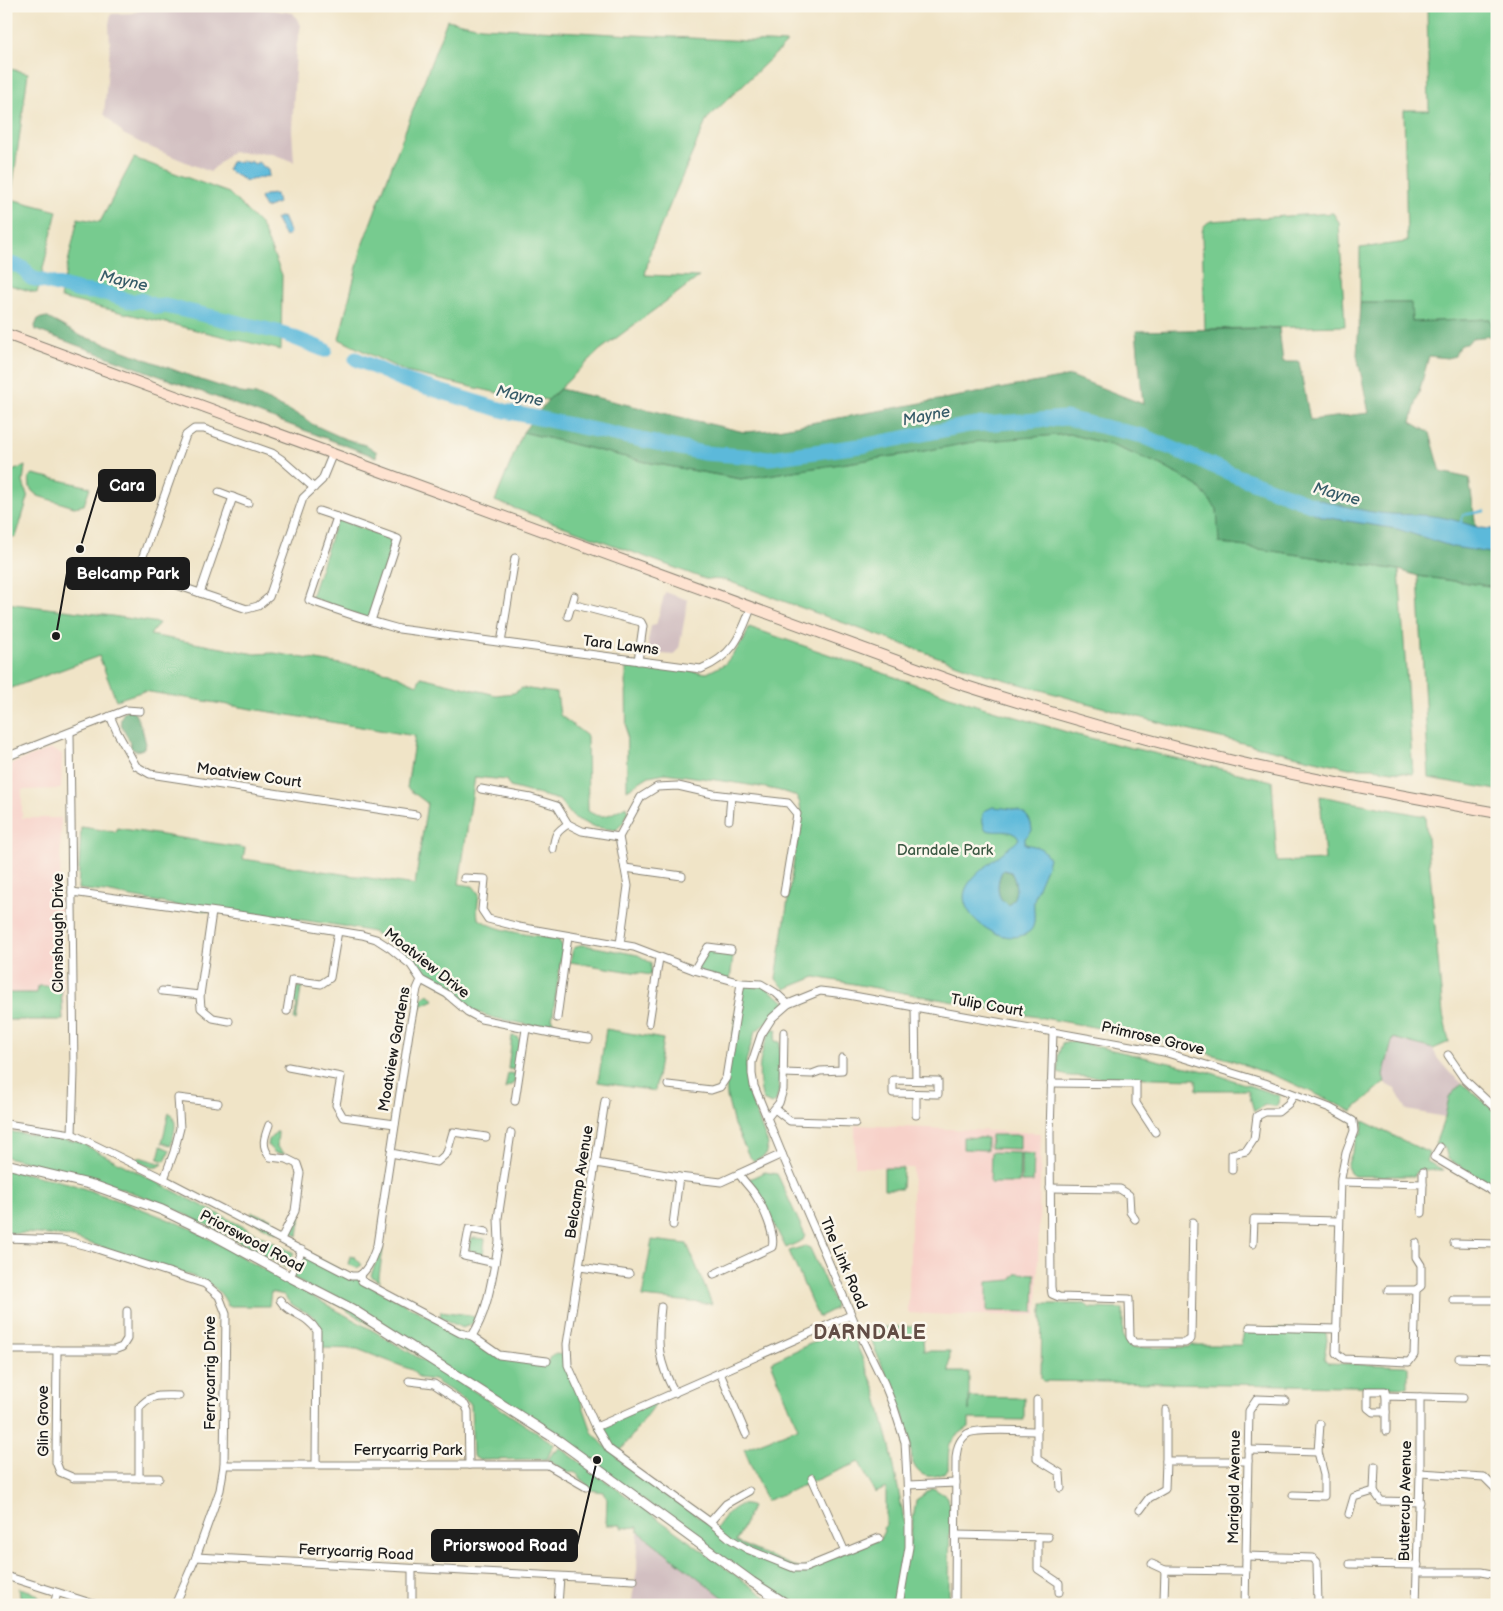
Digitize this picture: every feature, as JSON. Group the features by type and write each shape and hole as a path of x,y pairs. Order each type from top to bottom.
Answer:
{"main road":[{"path":"6,334 963,685 1097,726 1190,750 1294,774 1497,813"}],"street":[{"path":"314,488 281,459 272,454 204,429 194,429 186,435 143,556 142,569 150,576 247,609 258,606 269,597 303,498 314,488 322,480 333,454"},
{"path":"219,492 248,503"},
{"path":"200,593 233,497"},
{"path":"319,511 398,539 371,621"},
{"name":"Tara Lawns","path":"337,517 309,600 399,629 701,669 732,648 740,637 751,608"},
{"path":"501,643 514,558"},
{"path":"568,616 573,600 641,622 643,626 638,661"},
{"path":"6,758 120,712 126,710 140,711"},
{"name":"Moatview Court","path":"110,716 136,766 150,774 416,814"},
{"name":"Clonshaugh Drive","path":"70,733 74,1072 72,1134"},
{"path":"620,944 628,886 619,837 641,797 657,787 678,786 713,794 788,804 797,814 784,893"},
{"path":"481,788 531,798 557,806 568,824 582,831 619,837"},
{"path":"729,820 731,796"},
{"path":"553,848 554,837 568,824"},
{"path":"625,868 682,876"},
{"path":"464,878 485,879 482,910 488,919 519,927 620,944 694,970 741,983 761,984 776,993 788,1004"},
{"name":"Moatview Drive","path":"72,892 260,918 362,935 376,939 411,965 422,980 447,994 468,1012 481,1019 526,1029 589,1039"},
{"path":"212,912 200,995 201,1008 213,1018 229,1021"},
{"path":"287,1011 292,980 321,984 330,978 338,931"},
{"path":"557,1018 568,936"},
{"path":"694,970 708,947 731,950"},
{"path":"649,1023 659,958"},
{"name":"Moatview Gardens","path":"359,1276 372,1259 377,1245 417,989 422,980"},
{"path":"668,1085 711,1090 720,1087 726,1078 741,983"},
{"path":"162,991 200,995"},
{"name":"Tulip Court","path":"788,1004 820,991 1053,1031"},
{"name":"The Link Road","path":"788,1004 772,1018 761,1035 752,1062 754,1086 894,1408 905,1442 909,1547 899,1605"},
{"path":"915,1006 916,1080"},
{"path":"515,1101 526,1029"},
{"path":"1053,1031 1050,1188 1050,1287 1052,1294 1059,1298 1129,1299 1130,1337 1134,1343 1185,1343 1191,1339 1193,1222"},
{"name":"Primrose Grove","path":"1053,1031 1164,1052 1231,1071 1330,1108 1353,1121 1354,1131 1346,1153 1341,1182"},
{"path":"767,1118 776,1110 783,1090 784,1032"},
{"path":"1448,1055 1465,1080 1497,1110"},
{"path":"784,1073 812,1074 820,1071 842,1070 842,1058"},
{"name":"Moatview Gardens","path":"288,1067 340,1076 336,1105 343,1117 395,1124"},
{"path":"893,1080 938,1081 938,1094 916,1094 893,1093 893,1080"},
{"path":"1051,1084 1136,1084 1136,1103 1155,1132"},
{"path":"916,1094 916,1115"},
{"path":"1232,1170 1232,1154 1246,1151 1254,1139 1257,1116 1265,1112 1278,1112 1288,1104 1294,1094"},
{"path":"164,1179 180,1128 178,1098 218,1103"},
{"name":"Belcamp Avenue","path":"605,1101 567,1344 568,1365 596,1428 609,1450 710,1522 732,1540 747,1549 794,1568 806,1568 879,1538"},
{"path":"776,1110 790,1121 855,1123"},
{"path":"6,1124 72,1134 164,1179 350,1276 359,1276 362,1281 373,1288 460,1333 472,1336 499,1355 547,1361"},
{"path":"269,1125 264,1138 264,1150 270,1157 297,1164 300,1173 295,1211 281,1239"},
{"path":"391,1153 437,1162 447,1153 453,1132 486,1136"},
{"path":"472,1336 478,1328 486,1307 495,1264 499,1242 498,1218 511,1133"},
{"path":"1440,1147 1434,1157 1497,1194"},
{"path":"596,1163 721,1182 782,1154"},
{"name":"Priorswood Road","path":"6,1164 93,1185 162,1210 210,1233 352,1309 559,1441 752,1582 788,1605"},
{"path":"1422,1213 1423,1172"},
{"path":"714,1274 772,1247 773,1244 772,1232 756,1196 739,1174"},
{"path":"673,1225 680,1177"},
{"path":"1416,1290 1414,1355 1409,1362 1344,1360 1336,1354 1341,1182 1423,1184"},
{"path":"1050,1188 1120,1189 1129,1196 1130,1212 1135,1219"},
{"path":"1253,1244 1254,1219 1340,1221"},
{"path":"486,1232 469,1229 464,1256 495,1264"},
{"name":"Ferrycarrig Drive","path":"6,1238 63,1240 91,1247 204,1284 218,1296 226,1314 224,1465 220,1490 196,1558 175,1605"},
{"path":"1388,1290 1416,1290 1421,1286 1421,1265 1416,1258 1416,1243"},
{"path":"1454,1243 1497,1244"},
{"path":"290,1277 302,1250"},
{"path":"580,1267 629,1274"},
{"path":"280,1300 283,1306 312,1322 318,1331 316,1464"},
{"path":"1453,1300 1497,1300"},
{"path":"660,1307 659,1355 675,1393"},
{"path":"6,1350 114,1350 122,1347 126,1339 127,1311"},
{"path":"596,1428 852,1315"},
{"path":"1250,1327 1336,1329"},
{"name":"Glin Grove","path":"57,1350 56,1462 60,1472 74,1478 159,1478"},
{"path":"1459,1358 1497,1359"},
{"path":"720,1373 746,1434"},
{"name":"Ferrycarrig Park","path":"224,1465 469,1465 468,1411 465,1405 434,1384 409,1381"},
{"path":"1386,1412 1373,1412 1368,1408 1368,1391 1385,1391 1386,1396 1462,1398"},
{"path":"139,1478 140,1408 144,1401 151,1397 179,1396"},
{"name":"Buttercup Avenue","path":"1386,1396 1386,1431"},
{"name":"Buttercup Avenue","path":"1416,1605 1420,1502 1420,1397"},
{"name":"Marigold Avenue","path":"1245,1605 1249,1411 1257,1399 1285,1400"},
{"path":"1037,1400 1037,1459 1060,1473 1061,1488"},
{"path":"1140,1510 1149,1498 1165,1490 1166,1410"},
{"path":"1293,1495 1324,1496 1324,1475 1318,1452 1320,1424"},
{"path":"956,1605 956,1458 958,1443 968,1433 978,1431 1037,1431"},
{"path":"1248,1450 1318,1452"},
{"path":"1166,1461 1248,1461"},
{"path":"469,1465 548,1464 586,1487"},
{"path":"1375,1466 1374,1491 1381,1501 1420,1502"},
{"path":"1420,1473 1484,1477 1497,1490"},
{"path":"812,1478 845,1552"},
{"path":"908,1485 956,1483"},
{"path":"710,1522 726,1504 749,1491"},
{"path":"1349,1514 1354,1497 1374,1491"},
{"path":"956,1535 1048,1537"},
{"path":"1038,1537 1038,1569 1059,1583 1059,1592"},
{"path":"1246,1556 1313,1558 1317,1562 1316,1605 1290,1604"},
{"name":"Ferrycarrig Road","path":"196,1558 634,1580"},
{"path":"1152,1564 1165,1570 1246,1571"},
{"path":"1350,1564 1481,1572 1497,1575"},
{"path":"412,1569 412,1605"},
{"path":"1153,1605 1164,1600 1165,1570"},
{"path":"6,1576 97,1605"},
{"path":"558,1605 560,1577"},
{"path":"54,1605 58,1593"}],"shaded area":[{"path":"151,6 247,6 293,13 301,25 296,49 292,131 294,162 270,153 231,152 210,172 123,134 104,114 111,14 133,13"},
{"path":"665,592 688,600 679,649 674,655 649,653 648,641 651,626 656,625"},
{"path":"51,749 62,754 61,789 22,790 22,818 61,818 60,886 64,1020 6,1021 6,766"},
{"path":"1393,1038 1433,1049 1438,1059 1462,1083 1449,1097 1445,1117 1407,1110 1395,1089 1385,1082 1383,1076"},
{"path":"855,1125 1041,1133 1037,1315 908,1313 913,1168 855,1167"},
{"path":"638,1531 733,1605 631,1605 637,1570"}],"green space":[{"path":"1427,6 1486,6 1497,8 1497,331 1493,329 1490,319 1412,322 1410,303 1360,303 1360,248 1407,242 1404,110 1429,110"},
{"path":"447,20 481,27 787,43 707,119 651,249 645,275 699,277 600,350 548,400 498,393 406,372 339,339 363,243"},
{"path":"6,68 28,73 11,199 57,211 37,293 6,284"},
{"path":"134,158 229,193 261,225 282,275 281,350 60,298 78,218 100,222"},
{"path":"1333,213 1339,222 1345,326 1205,329 1202,235 1203,228 1207,223 1211,221"},
{"path":"1360,303 1411,303 1412,322 1490,319 1493,329 1492,336 1472,338 1467,344 1459,347 1455,356 1447,358 1429,356 1411,422 1430,433 1441,472 1469,478 1477,534 1497,537 1497,587 1219,543 1217,509 1198,486 1159,464 1111,445 1069,434 974,442 741,479 646,462 523,432 548,400 560,389 744,432 772,430 1071,376 1143,404 1136,331 1279,328 1283,362 1299,362 1310,420 1369,413 1357,355"},
{"path":"46,317 83,337 201,380 241,393 256,395 303,417 312,424 343,438 368,446 377,452 376,457 36,330 35,326 38,319"},
{"path":"523,432 646,462 740,479 913,453 969,442 1069,434 1111,445 1159,464 1198,486 1217,509 1220,543 1399,570 1413,774 1373,768 1349,768 1187,730 985,674 725,580 705,579 495,501"},
{"path":"25,466 23,482 28,498 16,537 6,537 6,469 12,471"},
{"path":"33,474 90,487 84,505 74,507 38,496 30,487 29,477"},
{"path":"337,519 396,541 371,621 311,597"},
{"path":"1418,576 1497,587 1497,790 1429,778"},
{"path":"6,603 159,623 150,635 255,654 274,653 389,672 417,685 421,677 496,695 514,693 522,688 557,693 560,715 587,736 588,811 598,816 603,816 626,806 628,813 623,823 616,830 595,827 573,817 559,800 510,787 506,780 475,777 459,884 473,886 479,894 478,918 486,923 516,933 558,939 563,947 552,1020 555,1024 551,1027 535,1026 494,1018 474,1011 457,999 395,945 373,932 262,914 212,912 105,892 78,889 81,827 116,832 117,828 245,848 243,859 415,885 427,803 407,788 415,736 144,691 116,700 99,656 6,690"},
{"name":"Darndale Park","path":"749,627 979,706 1077,735 1272,781 1277,862 1325,860 1320,796 1425,816 1443,1014 1449,1042 1433,1049 1393,1038 1383,1076 1385,1082 1352,1111 1290,1082 1229,1059 1138,1035 815,977 785,989 776,979 801,813 797,798 773,789 665,773 649,776 627,790 626,663 707,673 725,664 744,640"},
{"path":"126,710 133,710 142,728 146,744 143,749 137,751 131,748 121,723 121,717"},
{"path":"1003,870 1011,872 1016,885 1014,898 1008,905 1001,900 998,892 999,880"},
{"path":"579,945 638,955 651,963 651,975 570,962 573,949"},
{"path":"708,947 734,950 730,980 694,970"},
{"path":"741,983 761,984 788,1004 755,1032 746,1061 747,1090 768,1144 765,1156 754,1161 749,1156 734,1125 727,1097 726,1078"},
{"path":"38,986 61,986 63,1020 6,1020 6,993 37,993"},
{"path":"299,987 303,987 301,989 296,1021 294,1020 297,1005 293,1001 293,996 294,991"},
{"path":"429,994 434,1000 421,1006 417,1015 420,1002"},
{"path":"606,1029 663,1039 655,1091 598,1082"},
{"path":"772,1029 777,1029 775,1041 780,1042 779,1089 776,1102 771,1104 763,1100 759,1072 764,1046"},
{"path":"512,1036 518,1037 520,1043 516,1070 508,1069"},
{"path":"1073,1041 1209,1072 1280,1096 1277,1106 1265,1105 1254,1111 1248,1090 1197,1090 1196,1079 1068,1076 1058,1073 1058,1055 1062,1044"},
{"path":"508,1073 516,1074 514,1083 505,1089"},
{"path":"1462,1083 1497,1113 1497,1188 1448,1159 1445,1148 1435,1144 1445,1117 1449,1097"},
{"path":"169,1112 175,1123 171,1145 162,1143"},
{"path":"1363,1121 1429,1153 1426,1161 1444,1170 1418,1170 1414,1176 1354,1176 1350,1173 1347,1166 1359,1134 1362,1134"},
{"path":"6,1131 79,1142 294,1253 286,1268 214,1228 158,1202 89,1179 6,1157"},
{"path":"278,1132 277,1147 285,1154 275,1153 268,1146 269,1140"},
{"path":"991,1135 1020,1135 1020,1149 990,1148"},
{"path":"963,1137 987,1138 987,1150 963,1149"},
{"path":"161,1146 170,1150 165,1161 158,1159"},
{"path":"991,1152 1020,1153 1019,1183 990,1183"},
{"path":"1021,1153 1034,1154 1033,1182 1021,1182"},
{"path":"139,1157 163,1164 150,1167 137,1161"},
{"path":"884,1168 903,1168 902,1189 884,1189"},
{"path":"6,1169 68,1183 190,1228 379,1334 474,1391 554,1444 547,1459 479,1460 473,1456 471,1404 434,1380 419,1378 412,1370 357,1349 322,1348 319,1324 309,1314 290,1303 284,1295 271,1292 269,1306 228,1306 217,1290 201,1279 70,1237 28,1233 6,1234"},
{"path":"765,1172 777,1174 805,1235 803,1240 786,1248 760,1197 748,1181"},
{"path":"300,1207 302,1207 298,1236 289,1231"},
{"path":"252,1212 270,1218 281,1227 279,1231 276,1233 251,1220"},
{"path":"474,1238 485,1239 483,1255 471,1252 469,1244 470,1240"},
{"path":"652,1240 687,1244 712,1304 642,1297"},
{"path":"805,1246 810,1248 835,1304 834,1309 818,1317 789,1251"},
{"path":"381,1249 383,1249 380,1282 371,1275"},
{"path":"304,1251 501,1355 548,1362 553,1354 569,1355 569,1365 592,1432 610,1452 597,1427 658,1401 616,1457 716,1529 726,1515 735,1507 746,1505 752,1507 736,1542 800,1569 880,1539 884,1531 883,1528 886,1525 886,1488 875,1493 859,1462 766,1501 744,1449 798,1428 771,1362 842,1329 852,1333 875,1389 890,1446 909,1546 916,1500 933,1488 946,1496 950,1504 949,1595 952,1605 789,1605 561,1441 292,1277"},
{"path":"350,1256 355,1257 362,1265 357,1268 348,1264"},
{"path":"1017,1273 1035,1274 1034,1312 987,1311 987,1282 1011,1280"},
{"path":"1042,1304 1085,1304 1090,1308 1123,1309 1123,1337 1132,1348 1241,1345 1245,1328 1318,1329 1326,1333 1324,1359 1327,1363 1408,1366 1408,1387 1043,1381 1041,1379"},
{"path":"441,1311 469,1315 476,1318 472,1324 462,1328 440,1317"},
{"path":"922,1326 924,1351 950,1351 949,1372 969,1372 969,1411 970,1397 1024,1398 1024,1420 969,1419 969,1427 956,1436 950,1444 948,1470 935,1476 922,1474 913,1463 909,1432 866,1328"},
{"path":"559,1447 779,1605 733,1605 638,1531 638,1527 621,1528 621,1525 606,1525 607,1499 603,1492 591,1490 576,1473 565,1471 548,1460"},
{"path":"19,1588 34,1593 43,1605 21,1605"}],"water":[{"path":"245,161 255,164 258,162 268,170 269,176 246,181 227,170 231,162"},
{"path":"276,194 278,203 265,208 260,198 265,195"},
{"path":"283,217 290,233 285,237 275,219"},
{"path":"1301,495 1368,511 1425,515 1452,519 1476,527 1497,529 1497,554 1453,547 1397,529 1323,517 1298,506 1295,498"},
{"path":"993,807 1013,809 1024,814 1031,823 1032,831 1025,838 1025,844 1041,849 1049,858 1035,896 1032,928 1020,936 1009,937 997,934 986,928 968,911 965,901 965,891 972,879 1016,843 1019,838 1007,832 986,830 983,821 984,811","holes":["1003,870 1011,872 1016,889 1014,898 1008,905 999,896 998,884"]}],"waterway":[{"name":"Mayne","path":"6,263 19,266 31,278 80,291 105,293 132,302 141,300 157,307 165,306 282,333 325,350"},
{"name":"Mayne","path":"356,359 403,380 505,411 703,453 770,458 867,445 969,425 1066,418 1143,436 1237,476 1313,505"},
{"path":"1460,525 1463,515 1485,511"}],"place":[{"name":"Cara","path":"80,549"},
{"name":"Belcamp Park","path":"56,636"},
{"name":"Priorswood Road","path":"597,1460"}],"district":[{"name":"DARNDALE","path":"870,1332"}]}
